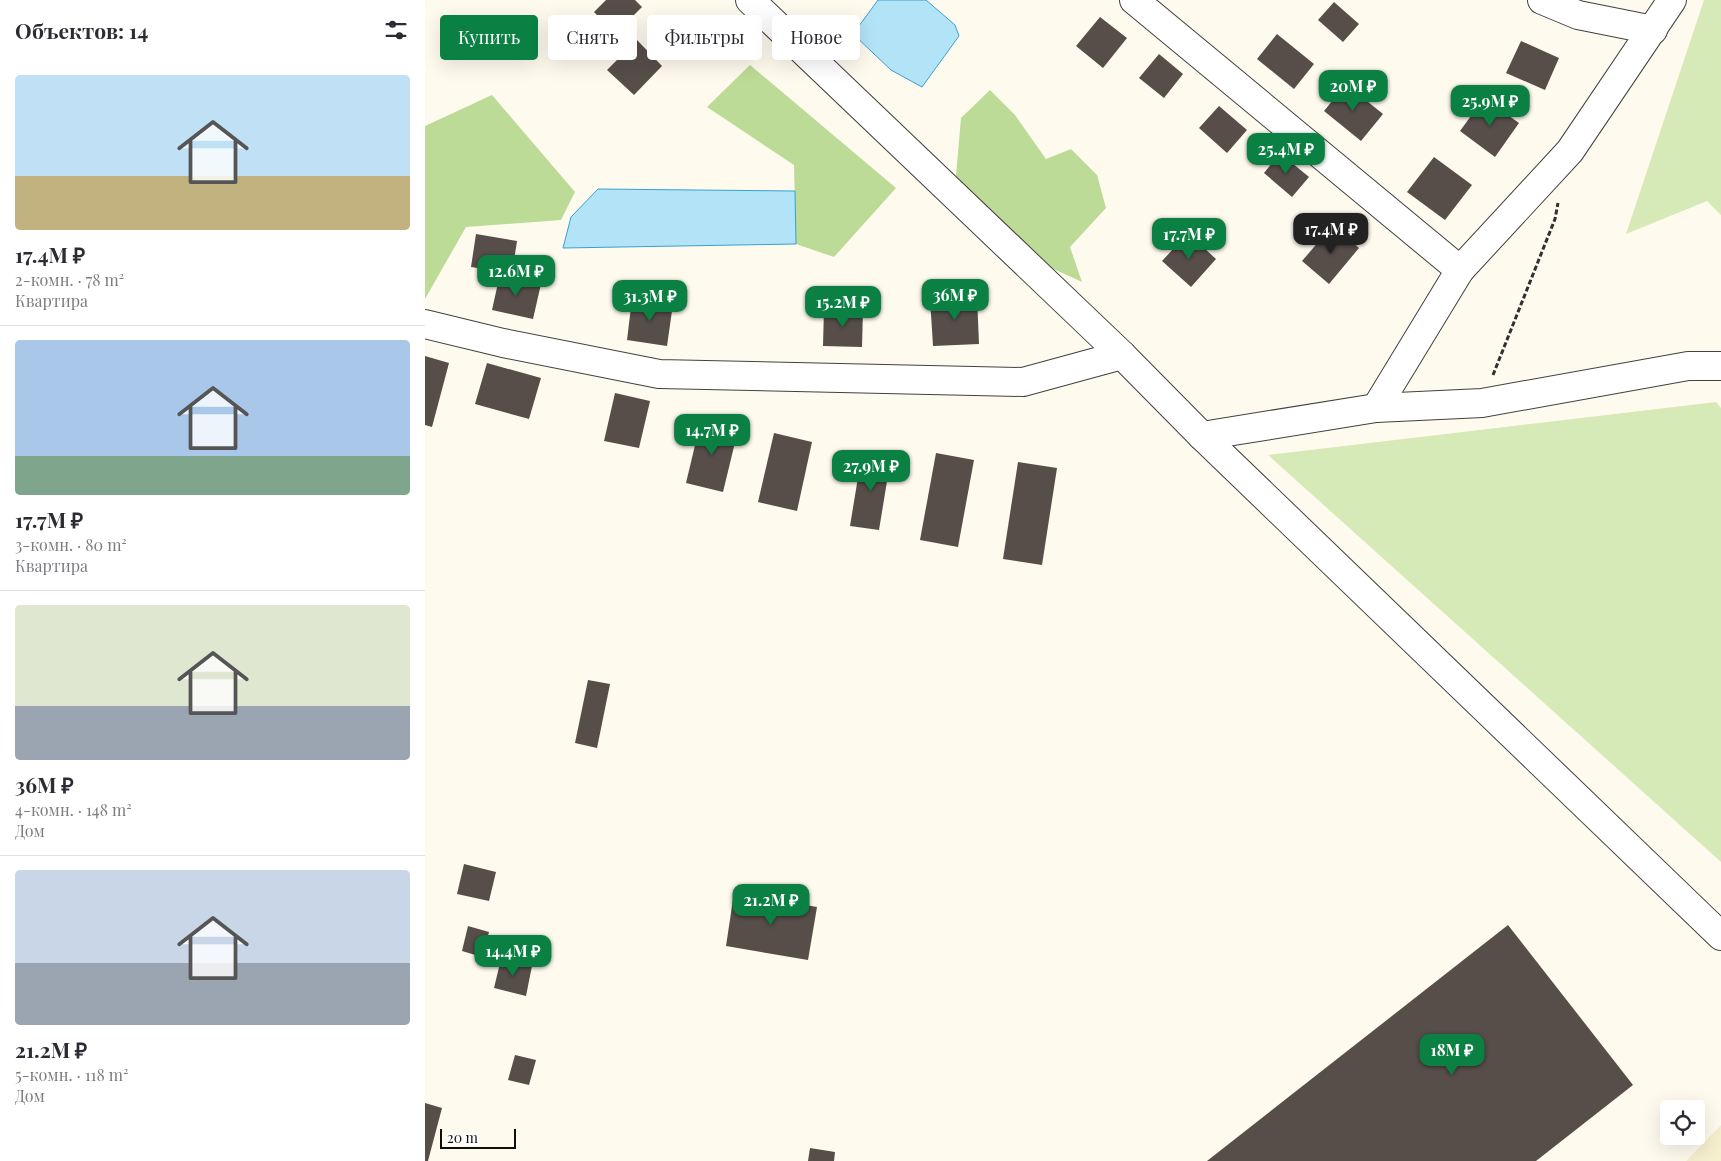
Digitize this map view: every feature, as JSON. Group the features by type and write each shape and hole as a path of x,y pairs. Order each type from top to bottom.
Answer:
{"street":[{"path":"750,0 1122,355 1202,436 1721,936"},
{"path":"1134,0 1460,270"},
{"path":"1542,0 1578,15 1653,30"},
{"path":"1376,408 1460,270 1570,151 1672,0"},
{"path":"425,324 503,343 659,374 1023,382 1122,355"},
{"path":"1202,436 1376,408 1482,403 1688,366 1721,366"}],"path":[{"path":"1482,403 1555,219 1559,200"}],"shaded area":[{"path":"1721,1125 1721,1161 1686,1161 1702,1145 1705,1145 1705,1141"}],"green space":[{"path":"1704,0 1721,0 1721,215 1707,201 1626,234"},
{"path":"750,65 896,188 834,257 796,244 794,165 707,107"},
{"path":"990,90 1015,115 1046,159 1071,149 1097,175 1106,208 1070,247 1082,282 1045,265 1007,230 956,176 961,118"},
{"path":"492,95 575,192 561,220 466,227 425,299 425,126"},
{"path":"1716,402 1721,408 1721,862 1268,455"}],"water":[{"path":"878,0 926,0 955,25 959,36 922,87 891,70 860,41 860,24"},
{"path":"598,189 795,191 796,244 563,248 571,217"}],"building":[{"path":"606,0 635,0 642,7 634,15 597,15 594,12"},
{"path":"1334,2 1359,24 1343,42 1318,20"},
{"path":"1100,17 1127,38 1103,68 1076,46"},
{"path":"1277,34 1314,64 1294,89 1257,59"},
{"path":"637,40 647,50 647,60 656,60 662,66 634,95 607,70 617,60 637,60"},
{"path":"1521,41 1559,58 1545,90 1506,73"},
{"path":"1159,54 1183,74 1164,98 1139,78"},
{"path":"1346,84 1383,114 1361,141 1324,111"},
{"path":"1484,98 1519,123 1495,157 1460,131"},
{"path":"1219,106 1247,130 1227,153 1199,128"},
{"path":"1280,153 1309,177 1292,197 1264,173"},
{"path":"1434,157 1472,185 1445,220 1407,192"},
{"path":"1333,225 1359,248 1329,284 1302,261"},
{"path":"1188,233 1216,259 1191,287 1162,261"},
{"path":"476,234 517,241 512,273 471,267"},
{"path":"500,274 541,284 533,319 492,310"},
{"path":"977,296 979,344 933,346 930,298"},
{"path":"632,299 673,304 667,346 627,340"},
{"path":"824,308 863,309 862,347 823,346"},
{"path":"425,356 449,363 432,427 425,425"},
{"path":"487,363 541,378 529,419 475,404"},
{"path":"615,393 650,401 639,448 604,441"},
{"path":"701,420 738,430 723,492 686,483"},
{"path":"774,433 812,442 797,511 758,502"},
{"path":"862,453 891,457 879,530 850,526"},
{"path":"936,453 974,460 958,547 920,540"},
{"path":"1018,462 1057,468 1042,565 1003,559"},
{"path":"588,680 610,684 597,748 575,743"},
{"path":"464,864 496,872 489,901 457,894"},
{"path":"734,893 817,907 808,960 726,946"},
{"path":"1508,925 1633,1085 1536,1161 1207,1161"},
{"path":"468,926 489,932 482,957 462,951"},
{"path":"501,959 532,966 526,996 494,988"},
{"path":"515,1055 536,1060 529,1085 508,1080"},
{"path":"425,1103 442,1108 428,1161 425,1161"},
{"path":"810,1148 835,1152 834,1161 808,1161"}]}
